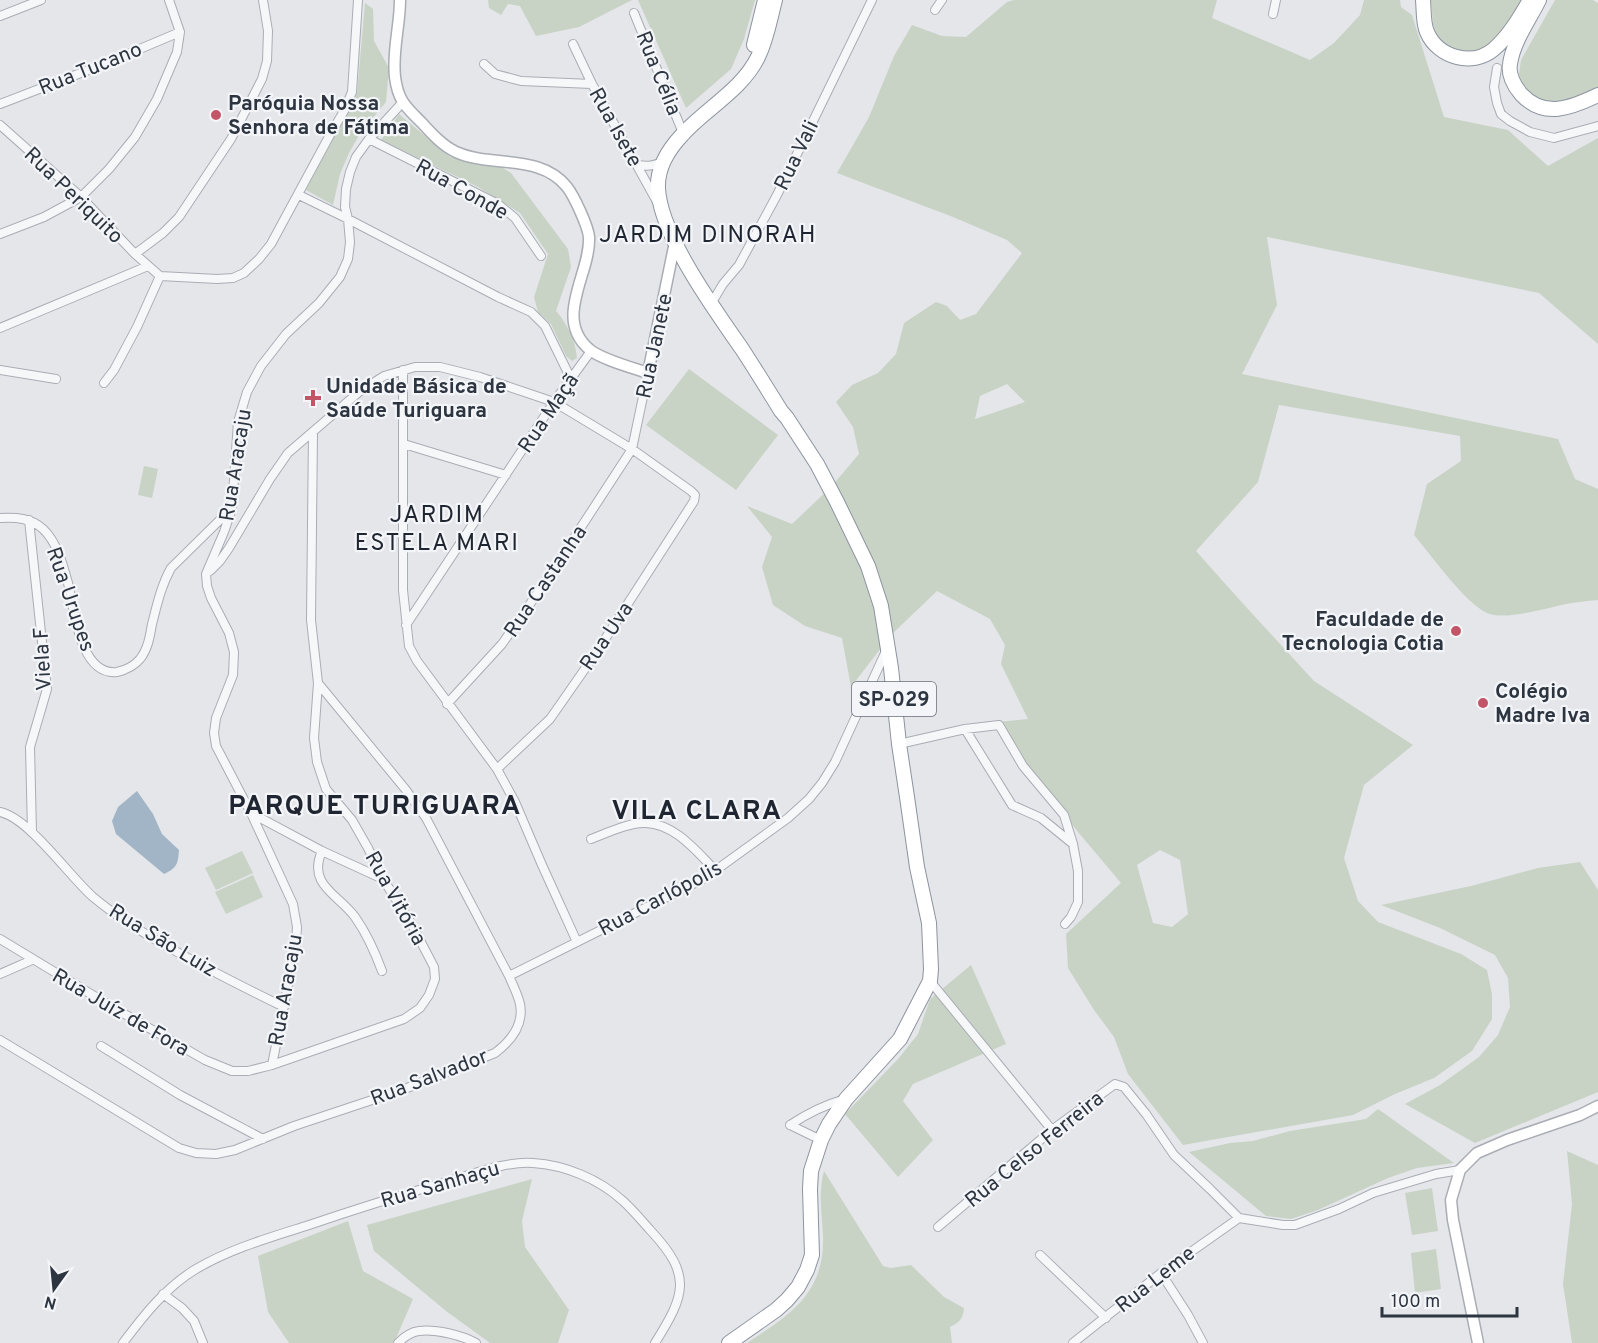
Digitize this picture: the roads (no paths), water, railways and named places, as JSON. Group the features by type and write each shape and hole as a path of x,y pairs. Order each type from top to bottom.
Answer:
{"highway":[{"name":"SP-029","path":"747,73 765,0"},
{"name":"SP-029","path":"729,1343 776,1310 798,1287 812,1255 811,1171 821,1140 846,1099 900,1039 930,981 931,969 929,923 899,744 888,648 881,606 868,566 817,464 711,304 675,242 662,209 658,186 659,172 672,147 683,133 724,98 758,58 775,0"},
{"path":"1423,0 1427,31 1433,42 1449,55 1474,58 1493,50 1530,0"},
{"path":"1539,0 1514,48 1509,66 1514,87 1529,102 1548,109 1562,109 1598,95"}],"street":[{"path":"0,16 41,0"},
{"path":"0,234 44,217 81,197 109,170 135,137 157,99 177,52 180,32 169,0"},
{"path":"135,254 163,233 179,217 231,139 262,79 267,61 268,31 263,0"},
{"path":"104,383 114,370 137,327 160,276 233,278 244,273 272,244 352,92 358,0"},
{"path":"400,0 394,59 395,76 402,103 442,143 456,152 472,158 518,162 531,166 553,174 567,187 582,214 589,236 573,309 574,324 591,351 648,373"},
{"name":"Rua Vali","path":"711,304 723,284 739,265 777,195 872,0"},
{"path":"935,10 942,0"},
{"path":"1273,14 1276,0"},
{"name":"Rua Célia","path":"634,13 683,133"},
{"name":"Rua Tucano","path":"0,104 105,64 180,32"},
{"name":"Rua Isete","path":"573,44 591,84 662,209"},
{"path":"484,64 495,74 521,81 591,84"},
{"path":"1497,68 1494,87 1497,103 1501,114 1510,121 1530,132 1554,138 1598,126"},
{"name":"Rua Aracaju","path":"272,1065 296,945 297,927 293,904 251,813 216,747 214,733 216,718 233,675 234,652 229,633 211,598 206,574 232,508 238,422 247,392 261,366 286,334 319,303 340,277 348,259 350,242 345,207 350,172 356,156 402,103"},
{"name":"Rua Periquito","path":"0,125 81,197 135,254 160,276"},
{"name":"Rua Conde","path":"369,139 498,204 515,218 541,256"},
{"path":"636,164 645,166 663,162"},
{"path":"298,195 531,312 545,326 571,379"},
{"name":"Rua Janete","path":"632,449 675,242"},
{"path":"0,328 148,266"},
{"name":"Rua Maçã","path":"406,625 554,402 591,351"},
{"path":"206,574 220,561 229,548 288,453 359,392 384,376 403,369 440,367 480,377 554,402 632,449"},
{"path":"403,369 403,590 409,646 447,704 497,769 516,802 577,942"},
{"path":"0,370 56,378"},
{"name":"Rua Vitória","path":"248,1071 272,1065 404,1019 420,1008 429,995 435,979 434,967 411,923 382,879 352,820 326,789 317,762 314,738 318,683 311,620 313,432"},
{"path":"404,444 506,475"},
{"name":"Rua Uva","path":"497,769 550,719 596,653 694,501 691,491 632,449"},
{"name":"Rua Castanha","path":"447,704 502,644 632,449"},
{"name":"Rua Urupes","path":"29,520 45,531 57,549 68,582 83,645 91,659 100,668 114,672 128,669 140,660 147,647 160,593 171,568 232,508"},
{"path":"0,518 29,520"},
{"name":"Viela F","path":"29,520 47,689 30,747 32,832"},
{"name":"Rua Carlópolis","path":"509,976 705,878 788,818 822,783 835,762 888,648"},
{"name":"Rua Salvador","path":"0,1040 179,1148 196,1153 216,1154 235,1150 294,1126 402,1090 495,1053 516,1033 520,1018 520,1004 509,976 426,818 406,790 318,683"},
{"path":"899,744 965,729 995,724 1001,726 1023,766 1064,815 1078,871 1078,902 1071,918 1065,924"},
{"path":"965,729 1012,805 1041,818 1073,844"},
{"name":"Rua São Luiz","path":"0,812 17,819 32,832 93,897 120,918 207,968 284,1007"},
{"path":"251,813 322,851 382,879"},
{"path":"591,839 644,822 664,825 687,842 715,870"},
{"path":"322,851 317,863 318,873 325,888 352,914 366,933 382,971"},
{"name":"Rua Juíz de Fora","path":"0,939 32,960 205,1060 232,1071 248,1071"},
{"path":"0,974 32,960"},
{"path":"930,981 1052,1130"},
{"path":"101,1046 180,1095 263,1139"},
{"name":"Rua Celso Ferreira","path":"938,1227 1052,1130 1115,1084 1124,1087 1174,1155 1239,1218"},
{"path":"821,1140 790,1125 827,1104 846,1099"},
{"path":"1478,1343 1452,1220 1451,1200 1460,1170 1478,1153 1507,1140 1580,1115 1598,1106"},
{"name":"Rua Sanhaçu","path":"123,1343 163,1294 195,1270 227,1254 395,1196 509,1164 531,1162 561,1167 593,1180 623,1200 662,1242 675,1262 680,1281 680,1295 672,1315 655,1343"},
{"path":"1239,1218 1295,1225 1339,1209 1372,1193 1437,1174 1460,1170"},
{"name":"Rua Leme","path":"1073,1343 1161,1273 1239,1218"},
{"path":"1040,1255 1106,1318"},
{"path":"1161,1273 1203,1343"},
{"path":"163,1294 182,1308 194,1321 203,1343"},
{"path":"398,1343 406,1335 419,1331 465,1337 476,1343"}],"water":[{"path":"137,791 153,814 162,834 179,850 176,865 164,874 116,834 112,821 118,807"}],"place":[{"name":"Paróquia Nossa Senhora de Fátima","path":"216,115"},
{"name":"Unidade Básica de Saúde Turiguara","path":"313,398"},
{"name":"Faculdade de Tecnologia Cotia","path":"1456,631"},
{"name":"Colégio Madre Iva","path":"1483,703"}],"district":[{"name":"JARDIM DINORAH","path":"708,234"},
{"name":"JARDIM ESTELA MARI","path":"437,528"},
{"name":"PARQUE TURIGUARA","path":"375,805"},
{"name":"VILA CLARA","path":"697,810"}]}
